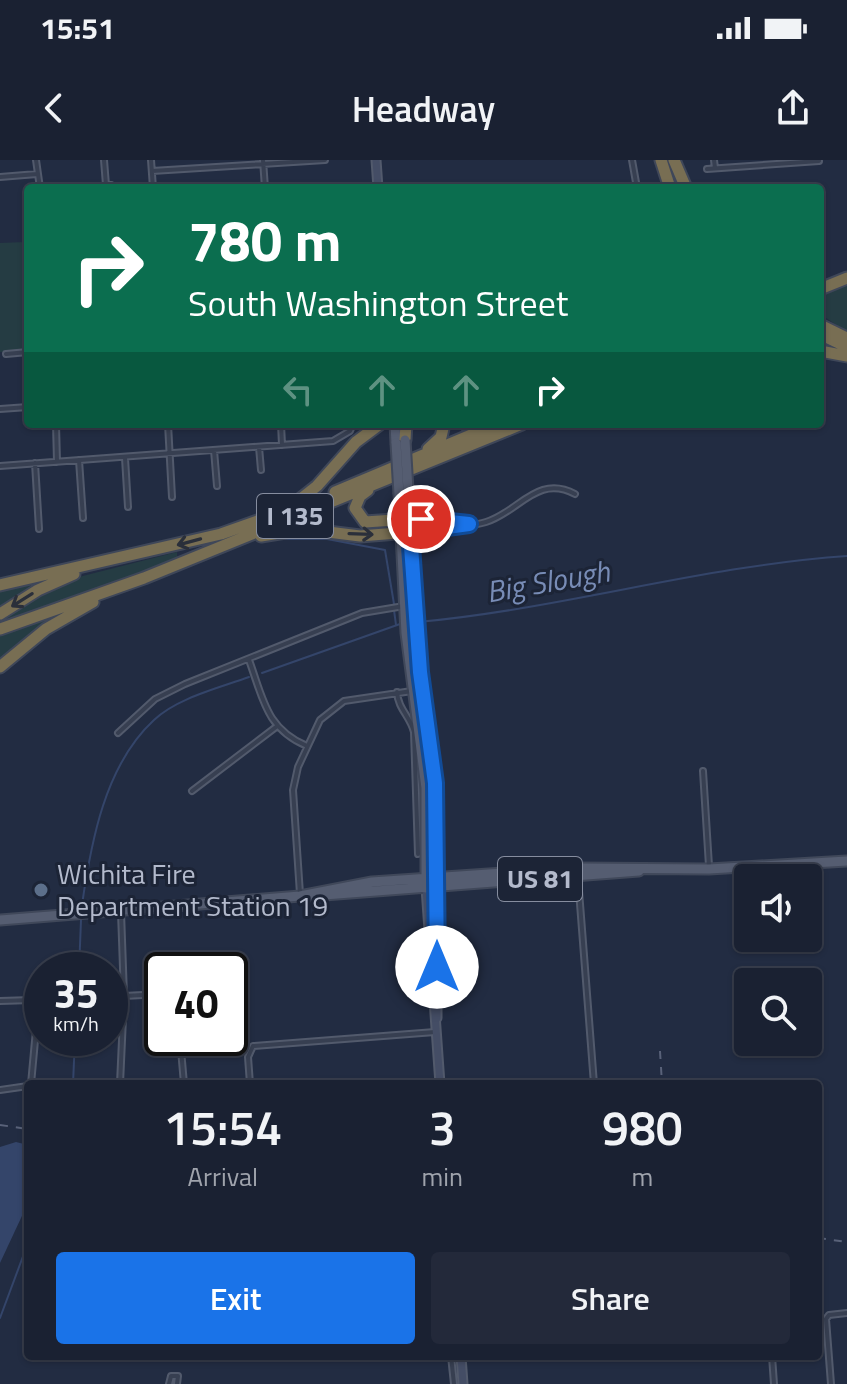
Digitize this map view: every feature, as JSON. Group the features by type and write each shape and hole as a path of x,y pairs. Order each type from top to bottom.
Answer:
{"highway":[{"path":"664,160 669,184"},
{"path":"664,160 676,184"},
{"path":"674,160 684,184"},
{"path":"824,288 847,279"},
{"path":"824,326 847,337"},
{"path":"824,336 847,347"},
{"path":"824,352 847,356"},
{"path":"264,519 295,504 317,486 356,442 375,428"},
{"path":"400,441 403,428"},
{"path":"414,459 435,445 442,428"},
{"name":"I 135","path":"0,585 221,534 488,428"},
{"name":"I 135","path":"0,629 144,578 512,428"},
{"path":"378,482 360,496 357,514 365,522 404,526"},
{"path":"177,565 285,531 322,529 360,536 404,526"},
{"path":"0,614 38,590 97,565"},
{"path":"0,667 46,629 144,578"}],"main road":[{"path":"396,428 400,441 403,492 404,609 417,690 432,883"},
{"path":"404,526 418,632 417,690 426,787"},
{"path":"426,787 432,791 435,827 432,883"},
{"name":"US 81","path":"432,883 577,872 847,861"},
{"path":"0,920 432,883"}],"street":[{"path":"36,160 39,184"},
{"path":"104,160 108,184"},
{"path":"151,160 153,184"},
{"path":"152,171 325,160"},
{"path":"376,160 378,184"},
{"path":"632,160 636,184"},
{"path":"714,160 715,168"},
{"path":"707,169 757,162 819,161"},
{"path":"264,162 265,184"},
{"path":"0,177 37,174"},
{"path":"6,354 24,352"},
{"path":"0,409 24,407"},
{"path":"56,428 57,462"},
{"path":"168,428 172,497"},
{"path":"281,428 282,445"},
{"path":"0,466 336,441 351,428"},
{"path":"259,447 261,470"},
{"path":"214,450 217,486"},
{"path":"124,457 128,507"},
{"path":"79,460 83,518"},
{"path":"35,463 39,529"},
{"path":"404,526 486,522 532,493 551,487 562,487 575,494"},
{"path":"404,526 433,518 469,524"},
{"path":"118,733 155,699 362,613 404,609"},
{"path":"248,659 276,727 286,736 307,746"},
{"path":"303,896 293,790 307,746 320,720 337,705 357,697 417,690"},
{"path":"397,692 398,705 411,720 426,787 418,854"},
{"path":"192,791 276,727"},
{"path":"703,771 709,869"},
{"path":"577,872 594,1080"},
{"path":"432,883 440,1080"},
{"path":"120,910 122,952"},
{"path":"0,1001 32,1000 38,1008 31,1080"},
{"path":"250,1080 251,1048 436,1032"},
{"path":"120,1080 121,1056"},
{"path":"182,1056 184,1080"},
{"path":"0,1090 24,1086"},
{"path":"831,1384 827,1316 847,1313"},
{"path":"451,1360 454,1384"},
{"path":"461,1360 463,1384"},
{"path":"772,1360 774,1384"},
{"path":"169,1384 171,1376 175,1375 178,1376 177,1384"}],"shaded area":[{"path":"24,242 24,351 0,352 0,243"},
{"path":"847,285 847,332 824,317 824,294"},
{"path":"177,552 177,560 8,623 5,615 71,579"},
{"path":"42,582 0,610 0,589"},
{"path":"74,608 41,628 0,661 0,633"}],"water":[{"path":"16,1142 24,1144 24,1212 0,1263 0,1147"}],"waterway":[{"path":"278,539 327,539 385,550 394,604"},
{"name":"Big Slough","path":"418,622 525,608 739,569 847,556"},
{"path":"394,610 396,625"},
{"name":"Big Slough","path":"262,673 400,624"},
{"name":"Big Slough","path":"82,905 103,806 123,759 137,738 163,712 174,706 249,677"},
{"name":"Big Slough","path":"80,952 81,920"},
{"name":"Big Slough","path":"73,1080 74,1056"},
{"name":"Big Slough","path":"0,1318 24,1254"}],"railway":[{"path":"660,1051 662,1080"},
{"path":"0,1125 24,1128"},
{"path":"822,1239 847,1242"}],"place":[{"name":"Wichita Fire Department Station 19","path":"41,890"}],"route":[{"path":"421,519 469,524 410,532 420,672 435,783 437,967"}]}
